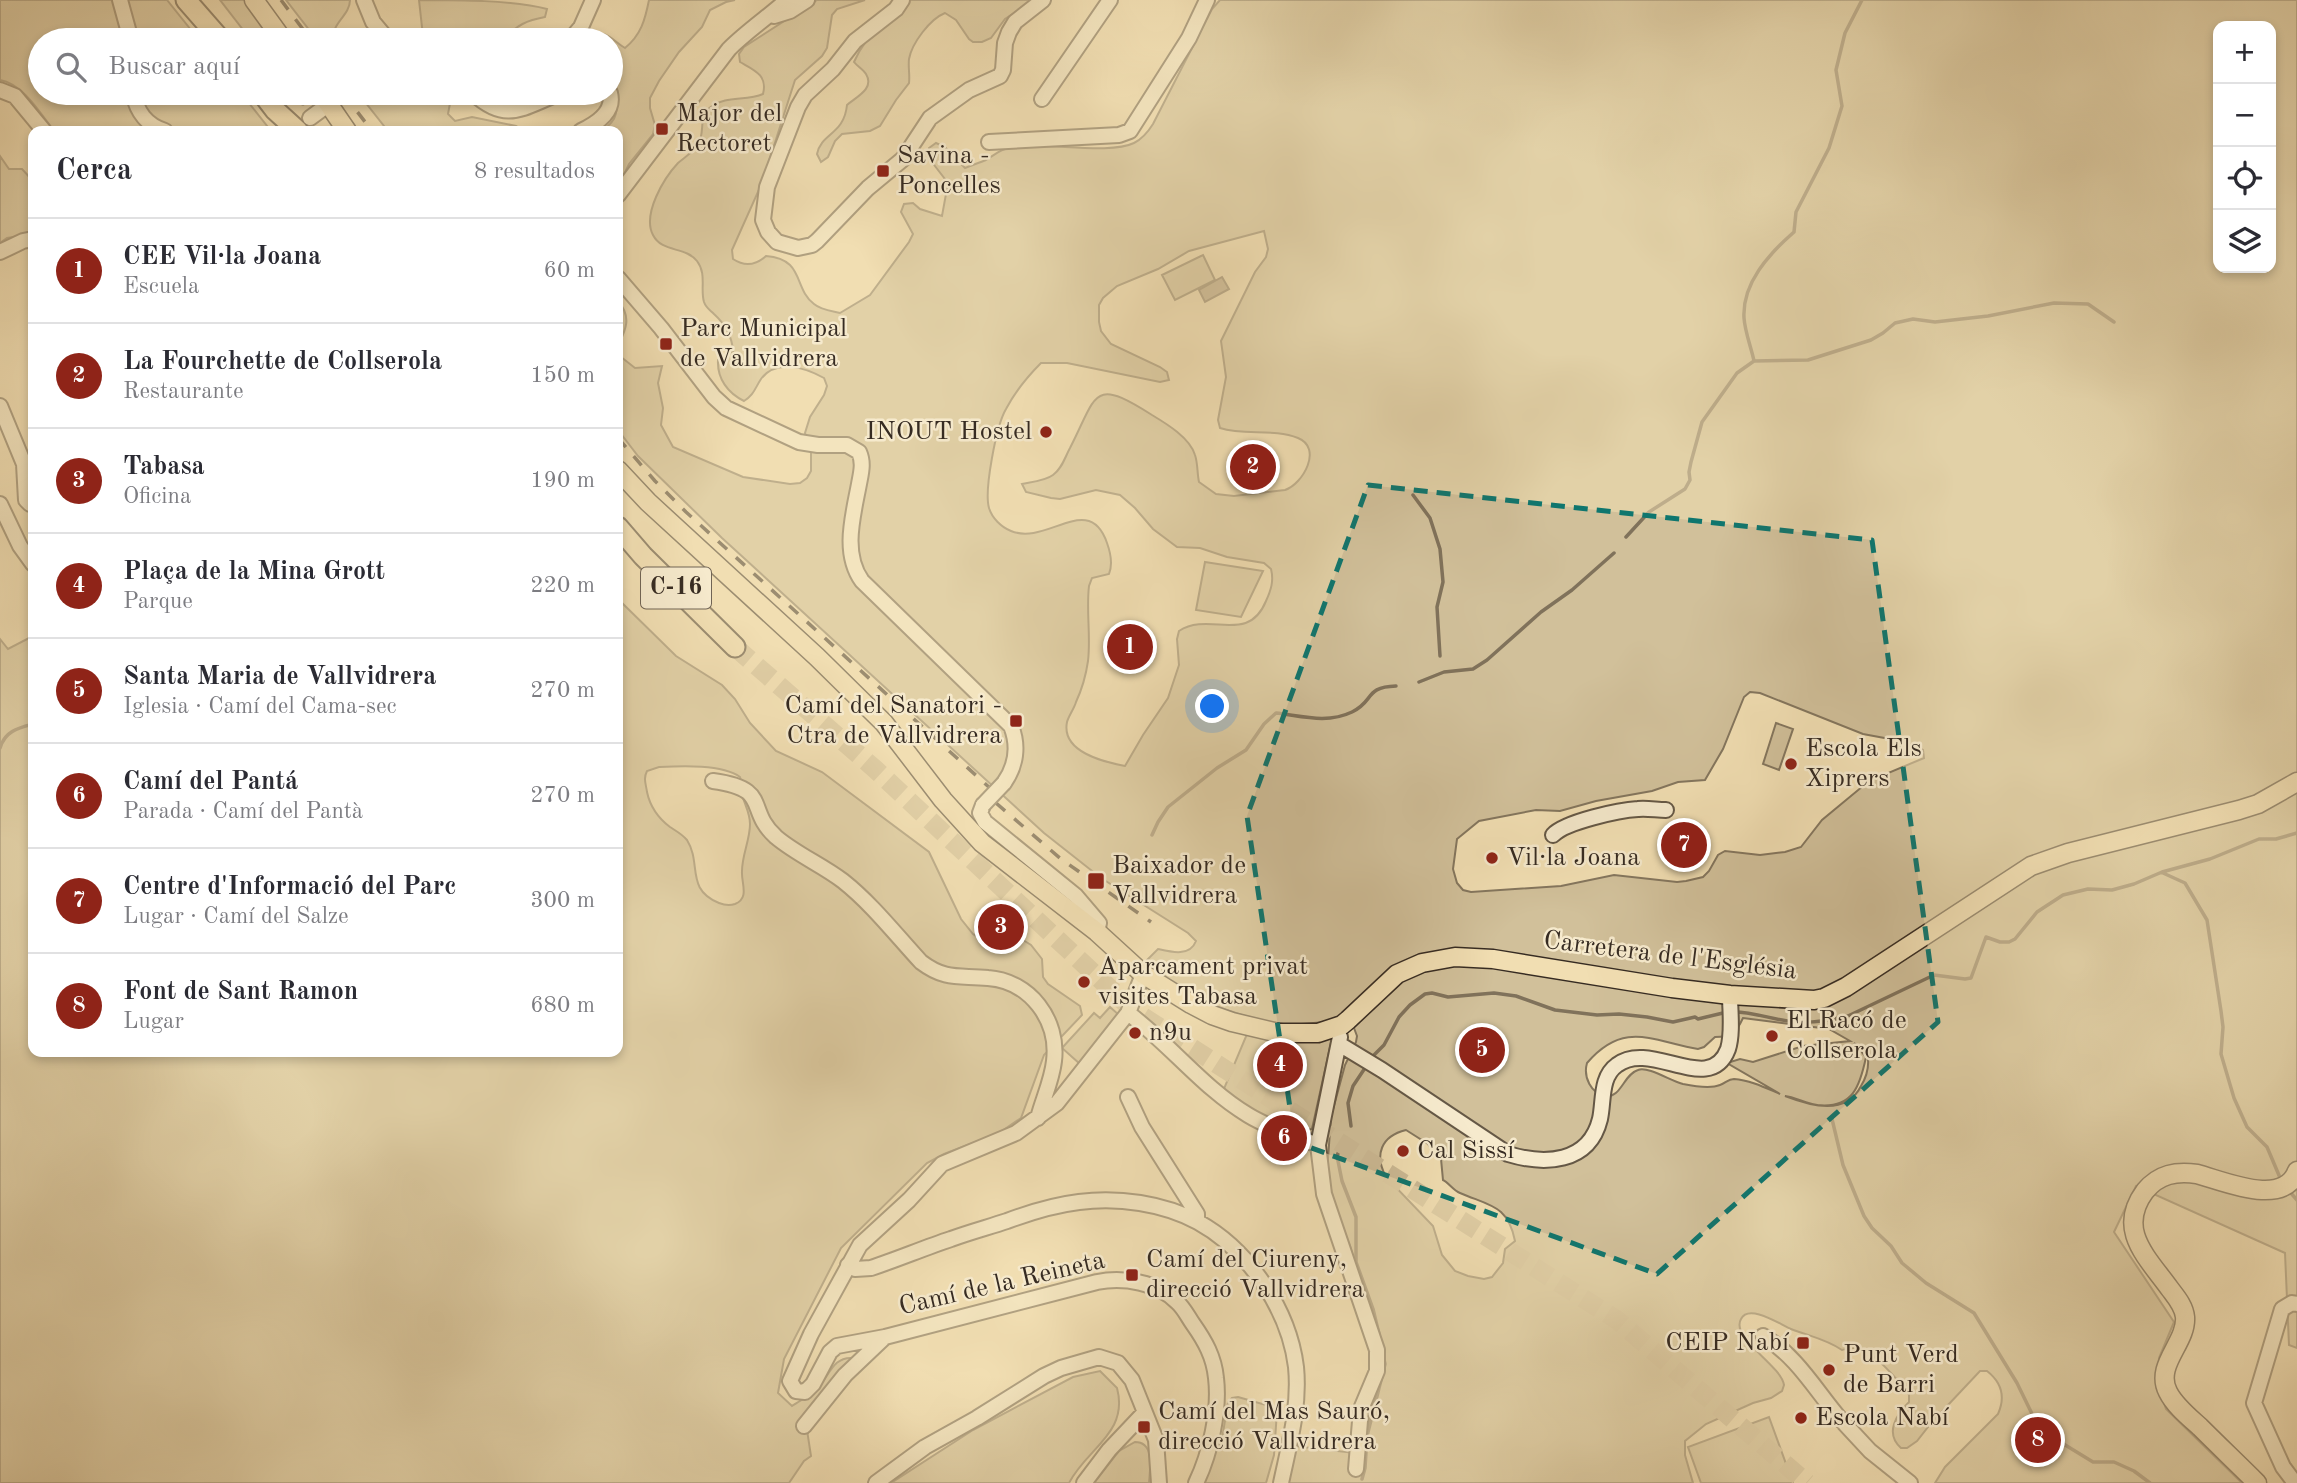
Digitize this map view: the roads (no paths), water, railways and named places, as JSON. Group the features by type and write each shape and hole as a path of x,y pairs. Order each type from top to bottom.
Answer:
{"highway":[{"path":"186,0 218,28"},
{"path":"203,0 223,28"},
{"path":"271,105 300,126"},
{"path":"286,105 301,126"},
{"name":"C-16","path":"623,533 735,647"}],"main road":[{"path":"254,0 274,28"},
{"path":"330,105 344,126"},
{"path":"623,475 648,502 817,657 884,723 970,832 1097,932 1143,974 1191,1004 1232,1022 1293,1034 1318,1033 1342,1025"},
{"name":"Carretera de l'Església","path":"1342,1025 1397,974 1422,963 1455,957 1493,959 1730,995 1806,1000 1824,998 1846,987 2031,866 2068,853 2258,804 2297,782"},
{"path":"2257,1483 2179,1407 2168,1392 2165,1373 2182,1333 2185,1313 2141,1248 2132,1219 2145,1191 2156,1180 2169,1174 2197,1174 2272,1191 2288,1185 2297,1171"}],"street":[{"path":"120,0 128,28"},
{"path":"364,0 378,28"},
{"path":"580,28 593,0"},
{"path":"623,188 729,49 787,0"},
{"path":"767,18 790,11 807,0"},
{"path":"902,0 896,9 855,41 833,69 801,101 767,187 763,213 764,226 772,237 784,245 798,248 812,244 868,188 908,153 918,133 930,118 969,90 1000,76 1003,70 1004,43 1009,32 1016,22 1043,0"},
{"path":"1042,99 1110,0"},
{"path":"989,142 1119,135 1130,131 1189,38 1207,0"},
{"path":"0,90 15,96 40,126"},
{"path":"137,105 152,126"},
{"path":"303,126 319,105"},
{"path":"488,105 508,111 533,105"},
{"path":"588,126 605,115 610,105"},
{"path":"0,252 28,240"},
{"path":"623,284 714,397 726,408 800,442 847,445 859,452 862,466 850,553 853,566 862,581 1011,726 1016,753 1013,767 1004,783 983,805 981,813 985,822 1076,896 1098,923 1097,932"},
{"path":"0,406 24,464 28,502"},
{"path":"0,505 28,557"},
{"path":"713,780 744,789 754,798 773,834 844,882 931,970 953,977 999,979 1013,984 1033,998 1047,1019 1055,1046 1054,1062 1038,1118"},
{"path":"1553,835 1565,826 1586,820 1638,809 1666,810"},
{"path":"884,1337 836,1346 809,1389 801,1393 792,1387 792,1374 811,1334 860,1245 909,1200 942,1164 1016,1133 1057,1103 1128,1013 1143,974"},
{"path":"1339,1044 1508,1154 1529,1161 1549,1161 1570,1156 1587,1143 1596,1131 1609,1073 1622,1060 1654,1057 1696,1069 1717,1063 1728,1048 1730,995"},
{"path":"1128,1013 1220,1095 1249,1116 1293,1136 1318,1152"},
{"path":"1342,1025 1318,1152 1324,1194 1377,1350 1377,1371 1361,1409 1356,1469"},
{"path":"1128,1097 1142,1127 1197,1214 1197,1221"},
{"path":"848,1265 855,1269 871,1268 1024,1214 1080,1202 1111,1199 1130,1201 1197,1221 1229,1245 1264,1283 1278,1307 1289,1336 1296,1365 1297,1393 1294,1422 1281,1483"},
{"name":"Camí de la Reineta","path":"804,1426 845,1375 884,1337 1107,1280 1132,1281 1170,1295 1209,1348 1217,1390 1210,1443 1196,1483"},
{"path":"2295,1483 2283,1467 2255,1403 2282,1309 2292,1303 2297,1304"},
{"path":"1763,1336 1781,1348 1811,1380 1823,1399 1870,1451 1910,1483"},
{"path":"876,1483 925,1447 1044,1376 1099,1357 1118,1363 1132,1380 1156,1440 1159,1483"},
{"path":"1084,1483 1109,1450 1144,1413"}],"waterway":[{"path":"1626,537 1649,512 1685,489 1690,480 1691,462 1702,422 1737,373 1754,361 1744,318 1747,293 1759,270 1794,232 1796,212 1829,148 1842,106 1836,70 1845,33 1862,0"},
{"path":"1754,361 1808,360 1871,340 1895,323 1913,319 1935,322 1988,316 2054,303 2088,304 2114,322"},
{"path":"1413,495 1430,518 1440,549 1443,582 1437,607 1440,656"},
{"path":"1419,682 1444,672 1473,669 1487,660 1614,553"},
{"path":"1152,835 1168,807 1217,768 1246,750 1264,724 1276,713 1314,718 1343,716 1359,708 1379,689 1396,686"},
{"path":"0,748 9,734 28,726"},
{"path":"1734,1012 1789,1021 1823,1021 1848,1016 1934,975 1971,978 1986,937 2000,942 2015,939 2037,912 2063,895 2088,889 2112,890 2210,859 2259,839 2276,839 2297,833"},
{"path":"2163,873 2185,883 2207,920 2223,1027 2221,1054 2234,1098 2247,1127 2267,1147 2281,1180"},
{"path":"1371,1058 1384,1045 1399,1017 1410,1005 1425,994 1432,993 1448,997 1494,993 1516,996 1555,1010 1597,1015 1619,1014 1673,1022 1723,1013"},
{"path":"1351,1126 1348,1103 1353,1086 1367,1065"},
{"path":"1832,1119 1843,1165 1864,1216 1872,1228 1891,1246 1902,1263 1926,1283 1974,1313 2044,1432 2093,1462 2114,1462 2134,1471 2150,1483"},
{"path":"1339,1151 1337,1156 1342,1181 1356,1217 1356,1262 1379,1334"},
{"path":"2290,1192 2297,1200"},
{"path":"1362,1479 1367,1436 1385,1364 1383,1355"}],"tunnel":[{"path":"735,647 875,769 1134,1011 1617,1320 1807,1483"}],"railway":[{"path":"281,0 302,28"},
{"path":"352,105 368,126"},
{"path":"623,444 686,512 991,789"},
{"path":"996,803 1061,859 1151,922"}],"place":[{"name":"Major del Rectoret","path":"662,129"},
{"name":"Savina - Poncelles","path":"883,171"},
{"name":"Parc Municipal de Vallvidrera","path":"666,344"},
{"name":"INOUT Hostel","path":"1046,432"},
{"name":"La Fourchette de Collserola","path":"1253,467"},
{"name":"CEE Vil·la Joana","path":"1130,647"},
{"name":"Camí del Sanatori - Ctra de Vallvidrera","path":"1016,721"},
{"name":"Escola Els Xiprers","path":"1791,764"},
{"name":"Centre d'Informació del Parc","path":"1684,845"},
{"name":"Vil·la Joana","path":"1492,858"},
{"name":"Baixador de Vallvidrera","path":"1096,881"},
{"name":"Tabasa","path":"1001,927"},
{"name":"Aparcament privat visites Tabasa","path":"1084,982"},
{"name":"n9u","path":"1135,1033"},
{"name":"El Racó de Collserola","path":"1772,1036"},
{"name":"Santa Maria de Vallvidrera","path":"1482,1050"},
{"name":"Plaça de la Mina Grott","path":"1280,1065"},
{"name":"Camí del Pantá","path":"1284,1138"},
{"name":"Cal Sissí","path":"1403,1151"},
{"name":"Camí del Ciureny, direcció Vallvidrera","path":"1132,1275"},
{"name":"CEIP Nabí","path":"1803,1343"},
{"name":"Punt Verd de Barri","path":"1829,1370"},
{"name":"Escola Nabí","path":"1801,1418"},
{"name":"Camí del Mas Sauró, direcció Vallvidrera","path":"1144,1427"},
{"name":"Font de Sant Ramon","path":"2038,1440"}]}
